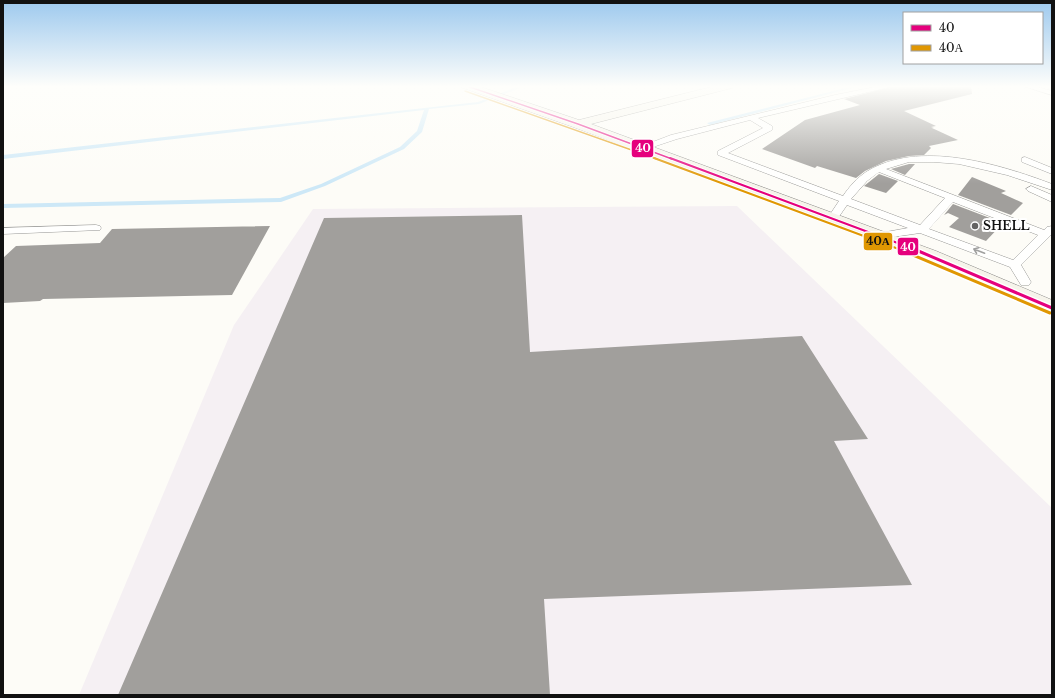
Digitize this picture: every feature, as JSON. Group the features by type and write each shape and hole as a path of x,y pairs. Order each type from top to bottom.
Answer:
{"main road":[{"path":"562,119 937,258 1052,308"},
{"path":"578,124 633,119"},
{"path":"602,133 638,119"},
{"path":"639,119 641,148"}],"lane":[{"path":"641,148 674,137 750,119"},
{"path":"753,119 769,128 721,153 1015,265 1025,282"},
{"path":"832,219 845,199 869,173 901,161 937,158 974,164 1033,180 1052,187"},
{"path":"1026,160 1052,171"},
{"path":"974,164 1052,199"},
{"path":"879,169 951,198 1048,231 1015,265"},
{"path":"879,236 923,229 951,198"},
{"path":"3,231 96,228"}],"shaded area":[{"path":"737,206 1052,508 1052,695 79,695 234,325 313,209"}],"building":[{"path":"810,119 920,119 936,126 931,127 934,128 932,128 958,140 929,146 931,148 924,155 909,156 886,161 865,171 856,178 817,166 815,168 762,149 805,120"},
{"path":"909,164 915,164 905,175 891,169"},
{"path":"879,174 898,181 886,193 864,186"},
{"path":"972,177 1006,191 1001,193 1023,203 1011,215 958,195"},
{"path":"953,204 1003,223 986,241 949,227 959,218 948,213 944,215"},
{"path":"522,215 530,352 802,336 868,439 834,441 912,585 544,599 550,695 118,695 324,218"},
{"path":"270,226 232,295 43,299 40,301 3,303 3,258 16,246 100,243 112,229"}],"waterway":[{"path":"3,157 336,119"},
{"path":"3,206 281,200 323,185 402,148 419,132 423,119"},
{"path":"710,123 728,119"}],"transit line":[{"name":"40Α","path":"546,119 928,260 1050,313"},
{"name":"40","path":"562,119 930,255 1052,308"}],"place":[{"name":"SHELL","path":"975,226"}]}
